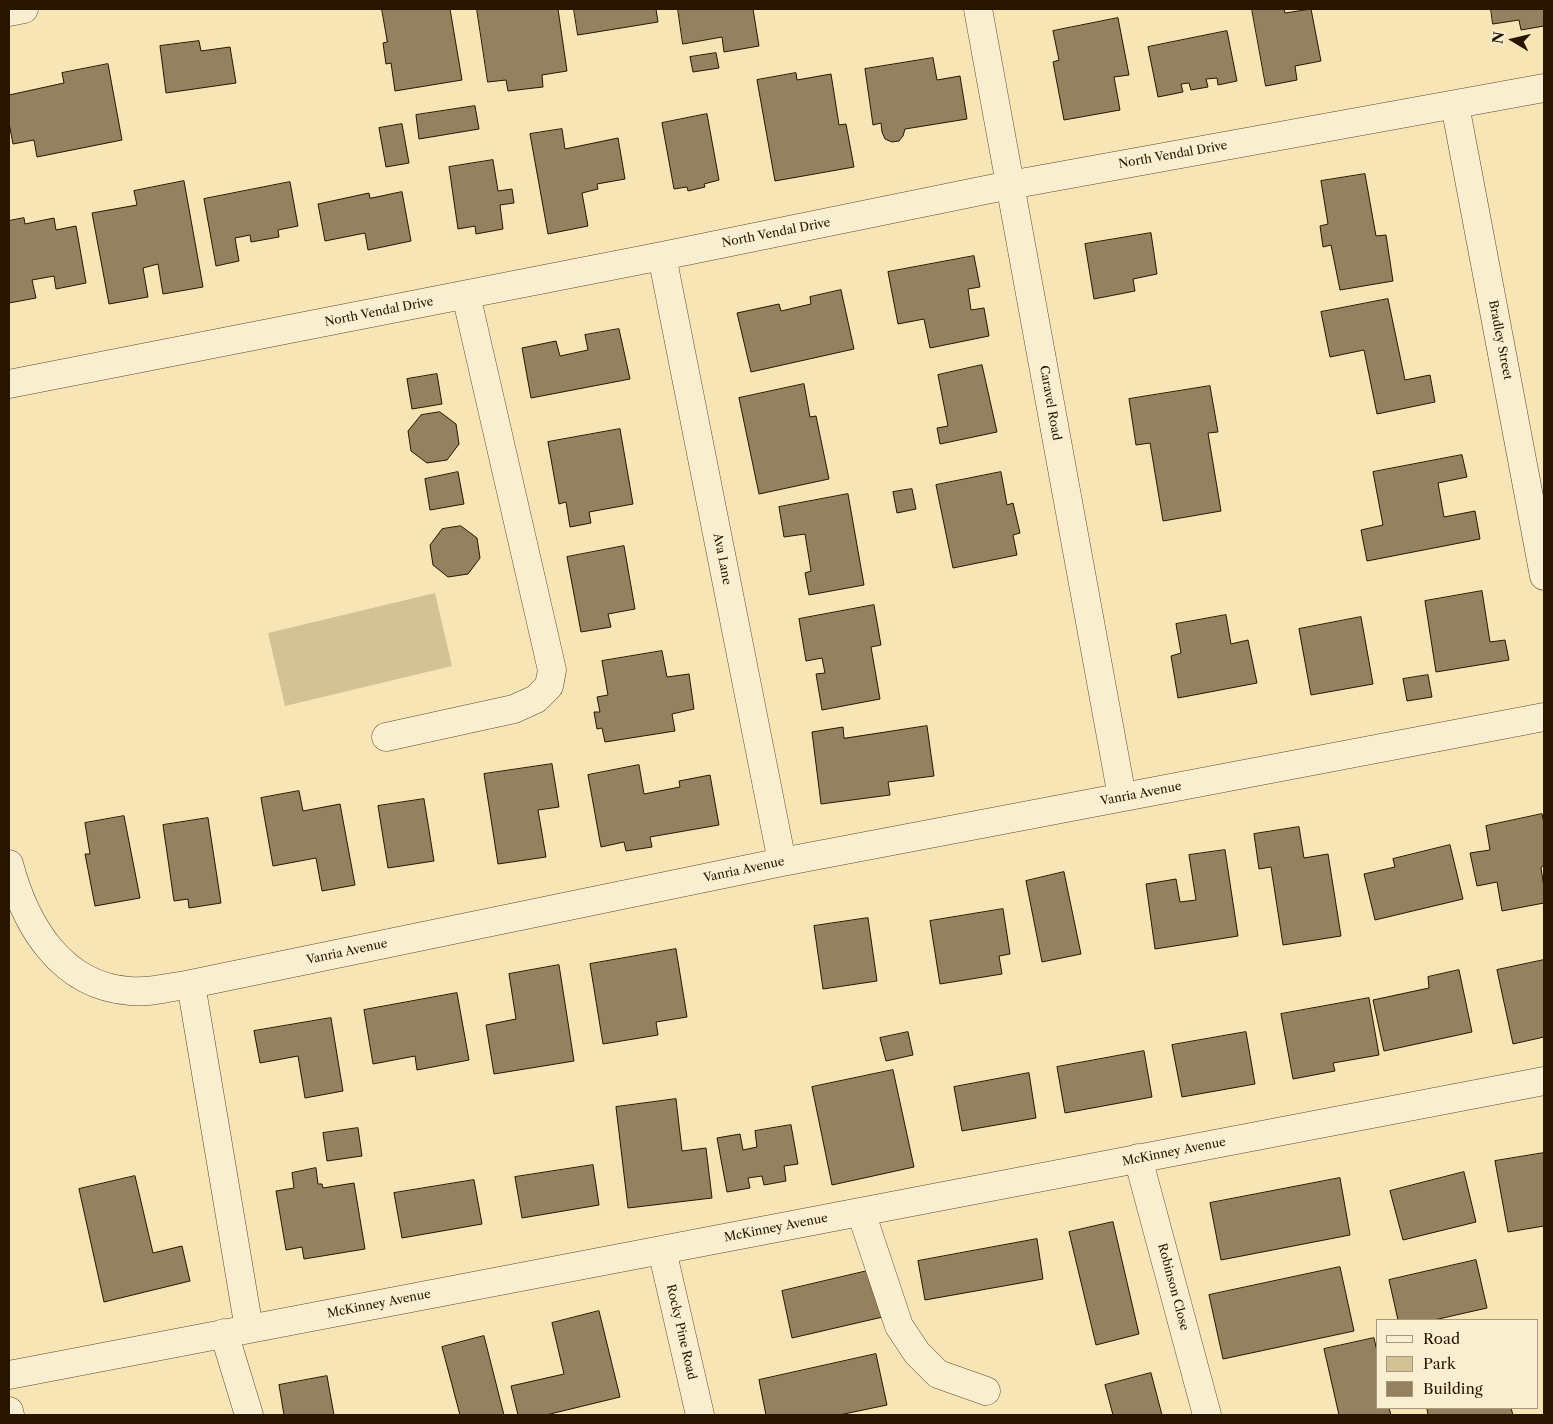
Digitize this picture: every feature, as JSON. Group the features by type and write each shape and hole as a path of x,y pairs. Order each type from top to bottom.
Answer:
{"street":[{"path":"9,12 24,9"},
{"name":"Caravel Road","path":"978,9 1122,797"},
{"name":"North Vendal Drive","path":"9,384 466,295 1010,185 1544,88"},
{"name":"Bradley Street","path":"1455,105 1532,447 1544,576"},
{"name":"Ava Lane","path":"662,256 782,862"},
{"path":"386,737 514,710 536,699 549,686 552,670 466,295"},
{"name":"Vanria Avenue","path":"9,864 16,891 36,931 47,947 60,960 95,984 130,991 148,991 191,984 782,862 1544,717"},
{"path":"191,984 249,1415"},
{"name":"McKinney Avenue","path":"9,1375 1544,1081"},
{"name":"Robinson Close","path":"1138,1158 1207,1415"},
{"path":"861,1212 898,1326 917,1353 938,1374 986,1391"},
{"name":"Rocky Pine Road","path":"662,1250 700,1415"},
{"path":"9,1411 10,1415"}],"green space":[{"path":"435,593 452,666 285,706 268,633"}],"building":[{"path":"382,9 450,9 462,80 395,91 391,63 386,64 383,43 387,42"},
{"path":"477,9 558,9 567,71 542,75 543,87 508,91 506,80 488,82"},
{"path":"574,9 656,9 658,22 578,35"},
{"path":"678,9 753,9 759,46 724,52 722,37 683,44"},
{"path":"1252,9 1284,9 1285,13 1311,9 1321,61 1295,66 1297,80 1266,86"},
{"path":"1491,9 1544,9 1544,26 1521,30 1519,20 1493,24"},
{"path":"1118,18 1129,75 1114,77 1120,110 1064,120 1053,62 1059,60 1053,31"},
{"path":"1227,31 1237,81 1218,85 1217,78 1206,79 1208,87 1191,90 1189,83 1181,84 1183,92 1158,97 1148,47"},
{"path":"199,41 201,51 230,47 236,83 166,93 160,46"},
{"path":"716,53 719,68 693,72 690,57"},
{"path":"933,58 937,80 960,76 967,119 905,129 899,141 892,142 885,139 881,123 873,125 865,69"},
{"path":"108,64 122,140 37,157 34,140 13,144 9,123 9,95 64,83 62,73"},
{"path":"796,73 797,80 831,74 839,125 846,124 854,167 775,181 757,80"},
{"path":"475,106 479,129 419,139 416,115"},
{"path":"707,114 719,180 704,184 705,187 688,191 687,187 674,189 662,123"},
{"path":"402,124 409,163 386,167 379,128"},
{"path":"562,129 565,149 618,138 625,179 597,184 598,189 582,193 588,226 548,234 530,134"},
{"path":"493,160 498,191 512,189 514,203 500,205 503,229 476,234 475,226 458,229 449,167"},
{"path":"1365,174 1376,236 1386,235 1393,281 1340,290 1331,245 1323,247 1320,226 1328,224 1321,181"},
{"path":"184,181 203,287 163,294 158,264 143,268 148,297 109,304 92,213 137,205 134,191"},
{"path":"290,182 298,226 278,230 279,237 251,242 250,235 235,238 239,261 216,266 204,199"},
{"path":"402,192 411,241 368,250 365,233 325,241 318,204 369,193 370,198"},
{"path":"24,218 25,224 54,218 56,230 76,226 86,283 56,289 54,276 32,280 36,298 9,303 9,221"},
{"path":"1151,233 1157,274 1133,279 1135,291 1094,299 1085,244"},
{"path":"974,256 980,287 968,289 971,310 984,308 989,336 930,348 924,319 898,324 888,272"},
{"path":"841,290 854,349 751,372 737,313 779,304 781,311 811,304 810,297"},
{"path":"1388,299 1405,380 1430,375 1435,402 1377,414 1364,350 1330,357 1321,312"},
{"path":"619,329 630,379 531,398 522,348 556,341 560,356 588,350 585,335"},
{"path":"982,365 997,432 940,444 937,428 948,426 938,375"},
{"path":"437,374 442,404 412,409 407,379"},
{"path":"804,384 810,417 816,416 829,479 759,494 739,398"},
{"path":"1210,386 1218,432 1208,433 1221,511 1163,521 1150,443 1136,445 1129,399"},
{"path":"440,412 456,424 459,444 447,460 427,463 411,451 408,431 421,415"},
{"path":"620,429 633,504 589,512 591,523 570,527 566,502 559,504 548,442"},
{"path":"1462,455 1467,477 1438,483 1444,517 1475,511 1480,539 1367,561 1361,530 1383,525 1373,472"},
{"path":"458,472 464,504 430,510 425,479"},
{"path":"1001,472 1007,505 1013,503 1020,533 1013,535 1017,555 953,568 936,485"},
{"path":"912,489 916,509 897,513 893,492"},
{"path":"848,494 864,585 809,595 805,573 811,571 805,534 784,537 779,507"},
{"path":"461,526 477,538 480,558 468,574 448,577 433,565 430,545 442,529"},
{"path":"624,546 635,609 608,614 611,627 581,632 567,557"},
{"path":"1482,591 1490,642 1505,640 1509,660 1436,672 1425,601"},
{"path":"874,605 881,645 871,647 880,699 822,710 816,674 825,673 822,658 806,661 799,619"},
{"path":"1226,615 1231,644 1248,640 1257,683 1178,698 1171,656 1181,653 1176,624"},
{"path":"1361,617 1373,684 1311,695 1299,629"},
{"path":"662,651 667,677 689,674 694,709 672,714 675,731 605,742 602,728 597,729 594,712 600,712 597,697 608,695 602,661"},
{"path":"1428,675 1432,697 1407,701 1403,679"},
{"path":"927,726 934,776 888,782 890,795 821,804 812,732 843,727 844,738"},
{"path":"552,764 559,807 538,810 546,857 498,864 484,774"},
{"path":"639,765 644,794 680,787 679,781 710,775 719,825 650,837 652,847 626,851 624,842 601,847 588,775"},
{"path":"299,791 303,811 340,804 355,885 322,891 316,858 273,866 261,798"},
{"path":"424,799 434,861 388,868 378,806"},
{"path":"1542,814 1544,823 1544,864 1541,868 1544,903 1502,911 1497,882 1477,886 1470,853 1490,850 1486,826"},
{"path":"124,816 140,898 95,906 85,854 90,854 85,823"},
{"path":"208,818 221,903 189,908 188,899 174,901 163,825"},
{"path":"1299,827 1304,858 1328,854 1341,936 1283,945 1271,867 1259,869 1254,834"},
{"path":"1450,845 1463,899 1375,920 1364,874 1395,867 1393,859"},
{"path":"1225,850 1238,936 1155,949 1146,884 1176,879 1180,902 1196,900 1189,855"},
{"path":"1064,872 1081,954 1042,962 1026,881"},
{"path":"1003,909 1010,954 999,956 1002,974 940,984 930,921"},
{"path":"868,918 877,981 823,989 814,926"},
{"path":"676,949 687,1017 656,1022 658,1035 603,1044 590,964"},
{"path":"1544,960 1544,1037 1513,1044 1497,970"},
{"path":"559,965 574,1061 494,1074 486,1025 516,1019 509,974"},
{"path":"1459,970 1472,1032 1384,1051 1373,1000 1429,988 1428,977"},
{"path":"457,993 469,1060 417,1070 415,1056 373,1064 364,1010"},
{"path":"1369,998 1379,1055 1333,1063 1335,1071 1293,1079 1281,1014"},
{"path":"331,1018 343,1091 305,1098 298,1056 260,1063 254,1031"},
{"path":"908,1032 913,1055 886,1061 880,1038"},
{"path":"1246,1032 1255,1084 1182,1097 1172,1045"},
{"path":"1144,1051 1152,1097 1065,1113 1057,1067"},
{"path":"893,1070 914,1167 832,1185 812,1087"},
{"path":"1029,1073 1036,1118 962,1131 954,1087"},
{"path":"676,1099 682,1151 706,1148 712,1198 628,1208 616,1107"},
{"path":"791,1125 798,1164 784,1166 786,1181 764,1185 762,1176 748,1178 750,1188 727,1192 717,1138 740,1134 743,1150 757,1147 755,1131"},
{"path":"358,1128 362,1156 327,1161 323,1133"},
{"path":"1544,1153 1544,1226 1508,1232 1495,1161"},
{"path":"593,1165 599,1205 522,1218 515,1177"},
{"path":"316,1168 318,1184 322,1184 323,1188 354,1183 365,1249 304,1259 302,1247 286,1250 276,1191 294,1188 292,1173"},
{"path":"1464,1172 1476,1222 1403,1240 1390,1191"},
{"path":"135,1176 153,1253 182,1246 190,1281 104,1302 79,1189"},
{"path":"1340,1178 1350,1235 1221,1260 1210,1203"},
{"path":"474,1180 482,1224 402,1238 394,1193"},
{"path":"1113,1222 1139,1334 1096,1345 1069,1232"},
{"path":"1037,1239 1043,1279 925,1300 918,1261"},
{"path":"1476,1260 1487,1308 1438,1319 1398,1319 1389,1280"},
{"path":"1340,1267 1354,1331 1223,1359 1209,1295"},
{"path":"876,1269 887,1316 792,1338 782,1291"},
{"path":"599,1311 620,1397 546,1415 518,1415 511,1386 564,1374 552,1323"},
{"path":"484,1336 504,1415 460,1415 442,1347"},
{"path":"1374,1338 1376,1347 1376,1409 1389,1409 1391,1415 1339,1415 1324,1349"},
{"path":"876,1354 887,1405 839,1415 766,1415 759,1380"},
{"path":"1151,1373 1162,1415 1113,1415 1105,1385"},
{"path":"327,1376 334,1415 284,1415 279,1385"},
{"path":"1427,1409 1511,1409 1513,1415 1428,1415"}]}
